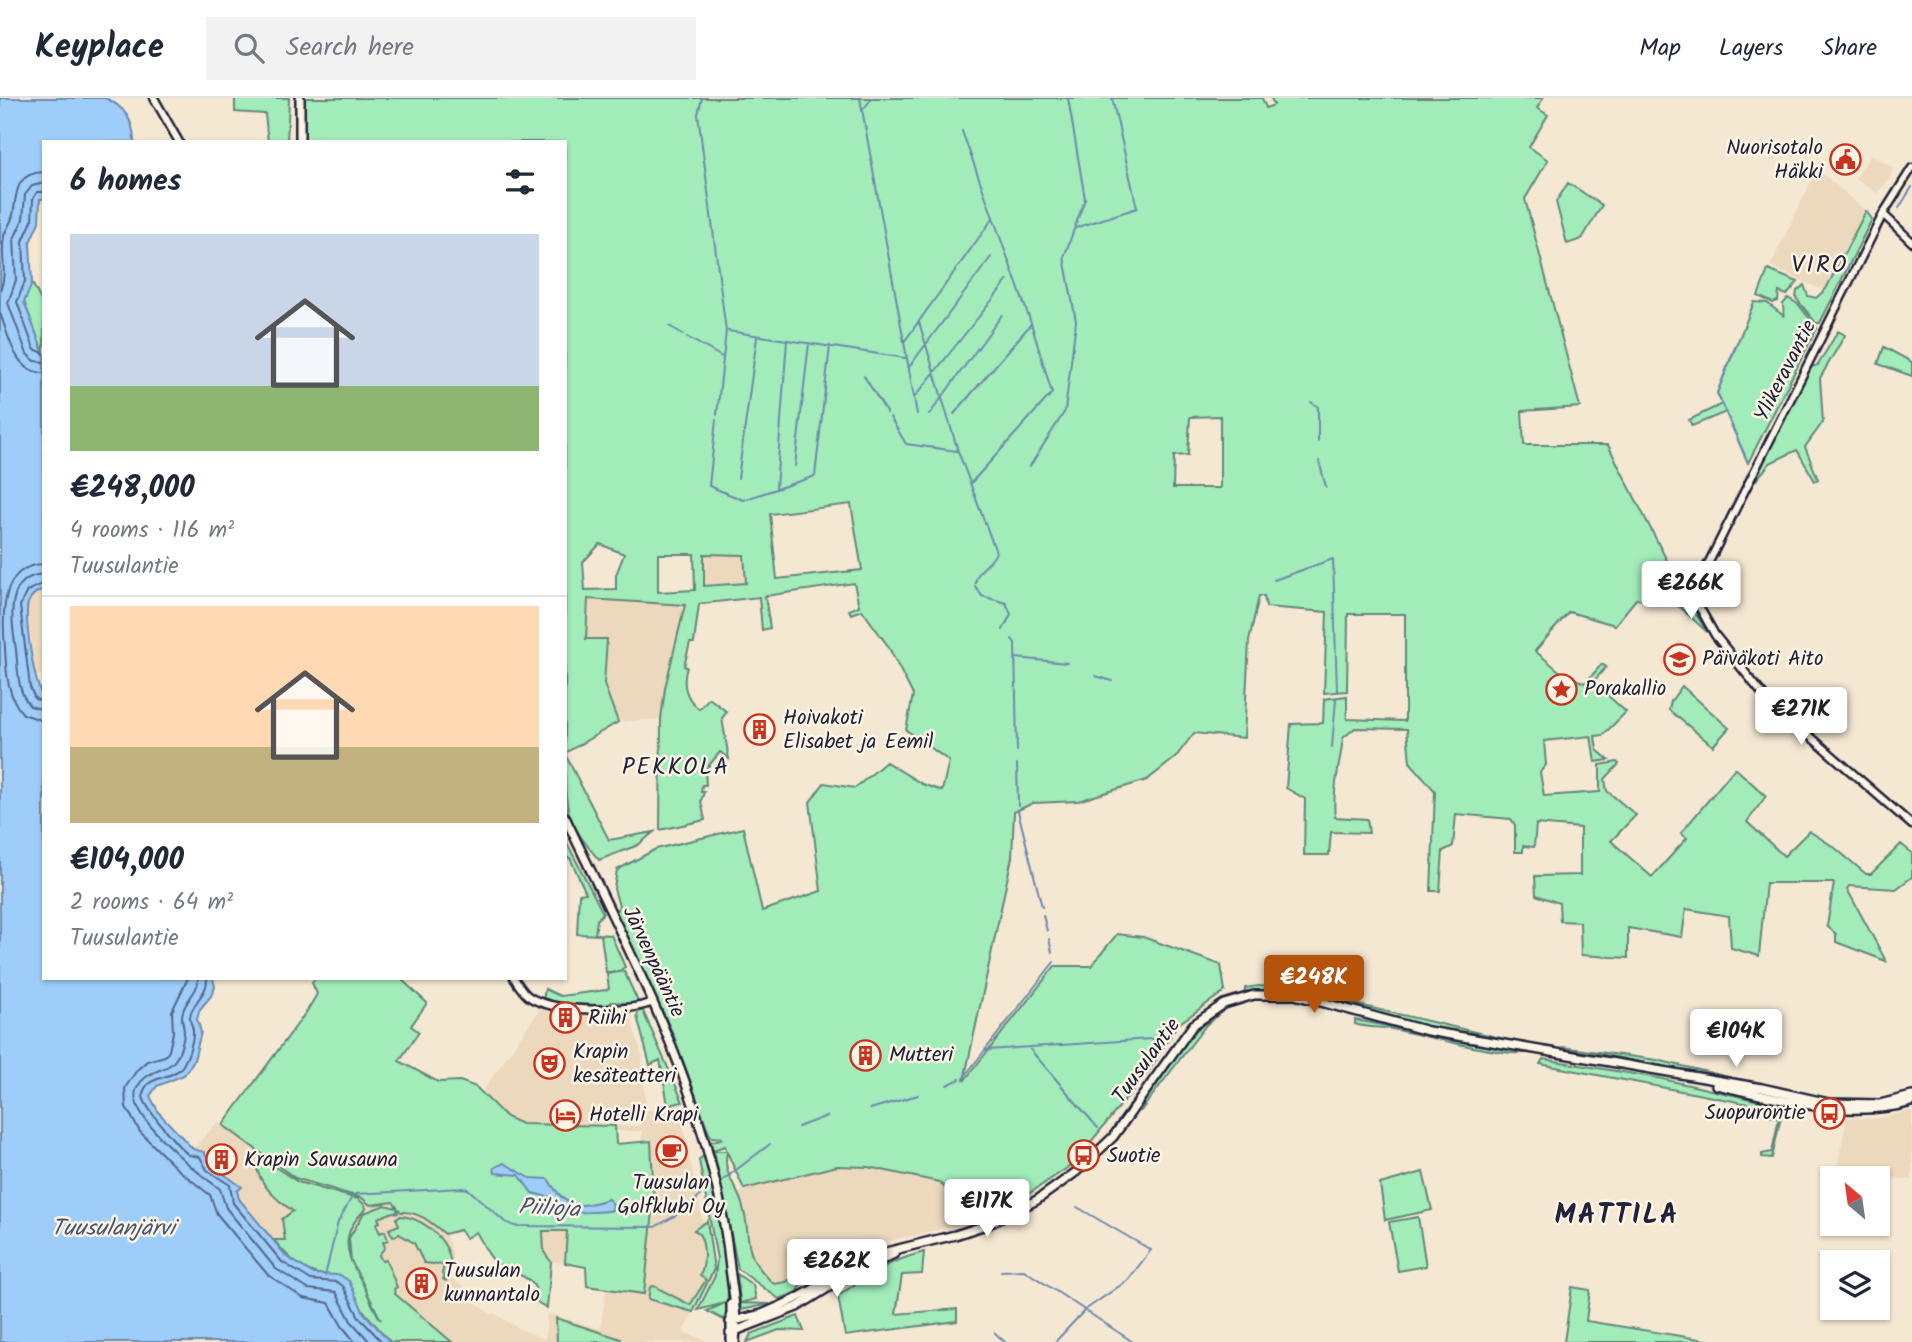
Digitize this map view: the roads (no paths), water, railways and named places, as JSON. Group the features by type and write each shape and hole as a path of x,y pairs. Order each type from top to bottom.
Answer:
{"main road":[{"path":"300,98 300,140"},
{"name":"Järvenpääntie","path":"567,821 682,1067 706,1138 726,1226 732,1289 733,1342"},
{"name":"Tuusulantie","path":"733,1321 794,1300 874,1255 956,1235 1011,1214 1076,1172 1119,1129 1193,1025 1217,1007 1244,997 1274,993 1295,995 1428,1031 1843,1104 1880,1104 1912,1097"},
{"name":"Tuusulantie","path":"1672,1073 1836,1110 1880,1110 1912,1102"},
{"name":"Tuusulantie","path":"733,1332 797,1307 877,1260 927,1242"}],"street":[{"path":"154,98 178,140"},
{"name":"Ylikeravantie","path":"1912,168 1883,214 1703,574 1688,587 1721,640 1764,696 1912,825"},
{"path":"1883,214 1912,242"},
{"path":"516,980 528,996 557,1006 631,1010 653,1002"}],"water":[{"name":"Tuusulanjärvi","path":"0,98 105,98 118,105 127,115 134,140 42,140 42,199 39,222 30,242 32,283 24,302 42,349 42,590 31,598 27,611 33,667 42,694 42,980 213,980 215,987 200,1009 197,1019 201,1032 194,1060 184,1075 157,1086 150,1096 159,1113 193,1149 204,1152 211,1165 242,1187 237,1191 239,1199 287,1257 314,1274 340,1275 349,1281 364,1313 390,1342 0,1342"},
{"path":"504,1163 530,1178 548,1179 561,1196 573,1204 588,1204 608,1199 613,1204 612,1210 566,1212 552,1198 532,1193 519,1175 495,1173 494,1168"}],"waterway":[{"path":"702,98 698,114 726,331 717,415"},
{"path":"860,98 917,414"},
{"path":"862,111 872,98"},
{"path":"1030,466 1065,411 1076,321 1064,257 1085,199 1068,98"},
{"path":"1075,228 1137,208 1112,98"},
{"path":"962,131 1031,323 1052,393 971,483"},
{"path":"1899,208 1912,187"},
{"path":"904,342 993,218"},
{"path":"909,367 991,257"},
{"path":"914,398 1008,280"},
{"path":"929,415 1002,315"},
{"path":"919,322 958,451 996,552 978,574 975,583"},
{"path":"954,414 1031,324"},
{"path":"669,326 683,334"},
{"path":"728,331 905,358"},
{"path":"687,337 722,357"},
{"path":"738,478 757,337"},
{"path":"776,488 787,340"},
{"path":"1737,342 1717,393 1748,463"},
{"path":"795,466 809,343"},
{"path":"716,420 709,486 743,500 815,476 830,346"},
{"path":"864,376 887,413"},
{"path":"1311,402 1318,407 1318,441"},
{"path":"890,417 906,444 957,451"},
{"path":"1319,461 1326,487"},
{"path":"1274,580 1333,559 1337,691"},
{"path":"975,586 982,596 1006,603 1011,614 1003,630"},
{"path":"1012,639 1015,643 1017,751"},
{"path":"1016,658 1067,663"},
{"path":"1096,676 1112,681"},
{"path":"1332,747 1336,699"},
{"path":"1017,764 1018,806"},
{"path":"1018,811 1042,907"},
{"path":"1043,915 1047,931"},
{"path":"1049,939 1052,952"},
{"path":"964,1077 1054,962"},
{"path":"987,1050 1166,1038"},
{"path":"1028,1047 1098,1128"},
{"path":"947,1085 960,1079"},
{"path":"870,1109 918,1095"},
{"path":"798,1127 827,1116"},
{"path":"723,1180 770,1144"},
{"name":"Piilioja","path":"355,1194 462,1188 468,1189 505,1222 515,1226 655,1227 689,1208 701,1194"},
{"name":"Piilioja","path":"325,1276 338,1222 351,1199"},
{"path":"1055,1342 1085,1310 1128,1280 1151,1250 1077,1207"},
{"path":"1001,1271 1024,1270 1133,1342"},
{"path":"995,1333 1005,1342"}],"place":[{"name":"Nuorisotalo Häkki","path":"1846,160"},
{"name":"Päiväkoti Aito","path":"1679,659"},
{"name":"Porakallio","path":"1561,689"},
{"name":"Hoivakoti Elisabet ja Eemil","path":"760,730"},
{"name":"Riihi","path":"565,1018"},
{"name":"Mutteri","path":"866,1055"},
{"name":"Krapin kesäteatteri","path":"550,1064"},
{"name":"Suopurontie","path":"1829,1113"},
{"name":"Hotelli Krapi","path":"566,1115"},
{"name":"Tuusulan Golfklubi Oy","path":"671,1151"},
{"name":"Suotie","path":"1084,1156"},
{"name":"Krapin Savusauna","path":"221,1160"},
{"name":"Tuusulan kunnantalo","path":"421,1283"}],"district":[{"name":"VIRO","path":"1820,265"},
{"name":"PEKKOLA","path":"676,768"},
{"name":"MATTILA","path":"1617,1215"}]}
